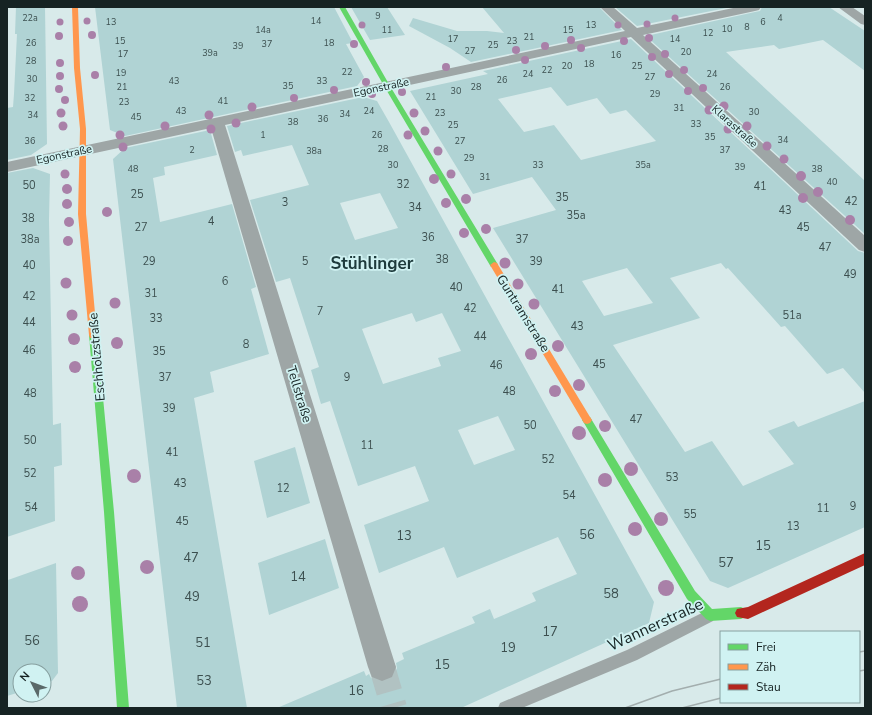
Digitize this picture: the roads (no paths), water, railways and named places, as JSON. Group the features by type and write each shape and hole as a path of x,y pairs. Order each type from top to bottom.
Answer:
{"street":[{"name":"Eschholzstraße","path":"75,7 77,68 83,129 82,150 84,183 82,214 109,512 124,708"},
{"name":"Guntramstraße","path":"342,7 387,86 529,321 690,595 710,616"},
{"name":"Klarastraße","path":"606,7 865,246"},
{"name":"Egonstraße","path":"7,167 755,7"},
{"path":"844,7 865,21"},
{"name":"Tellstraße","path":"217,122 382,666"},
{"name":"Wannerstraße","path":"710,616 748,613 865,559"}],"lane":[{"name":"Wannerstraße","path":"505,708 632,655 710,616"}],"tunnel":[{"path":"382,667 394,708"}],"tram line":[{"path":"860,652 865,651"},
{"path":"860,671 865,670"},
{"path":"625,708 672,691 720,679"},
{"path":"682,708 720,698"}],"district":[{"name":"Stühlinger","path":"372,263"}]}
